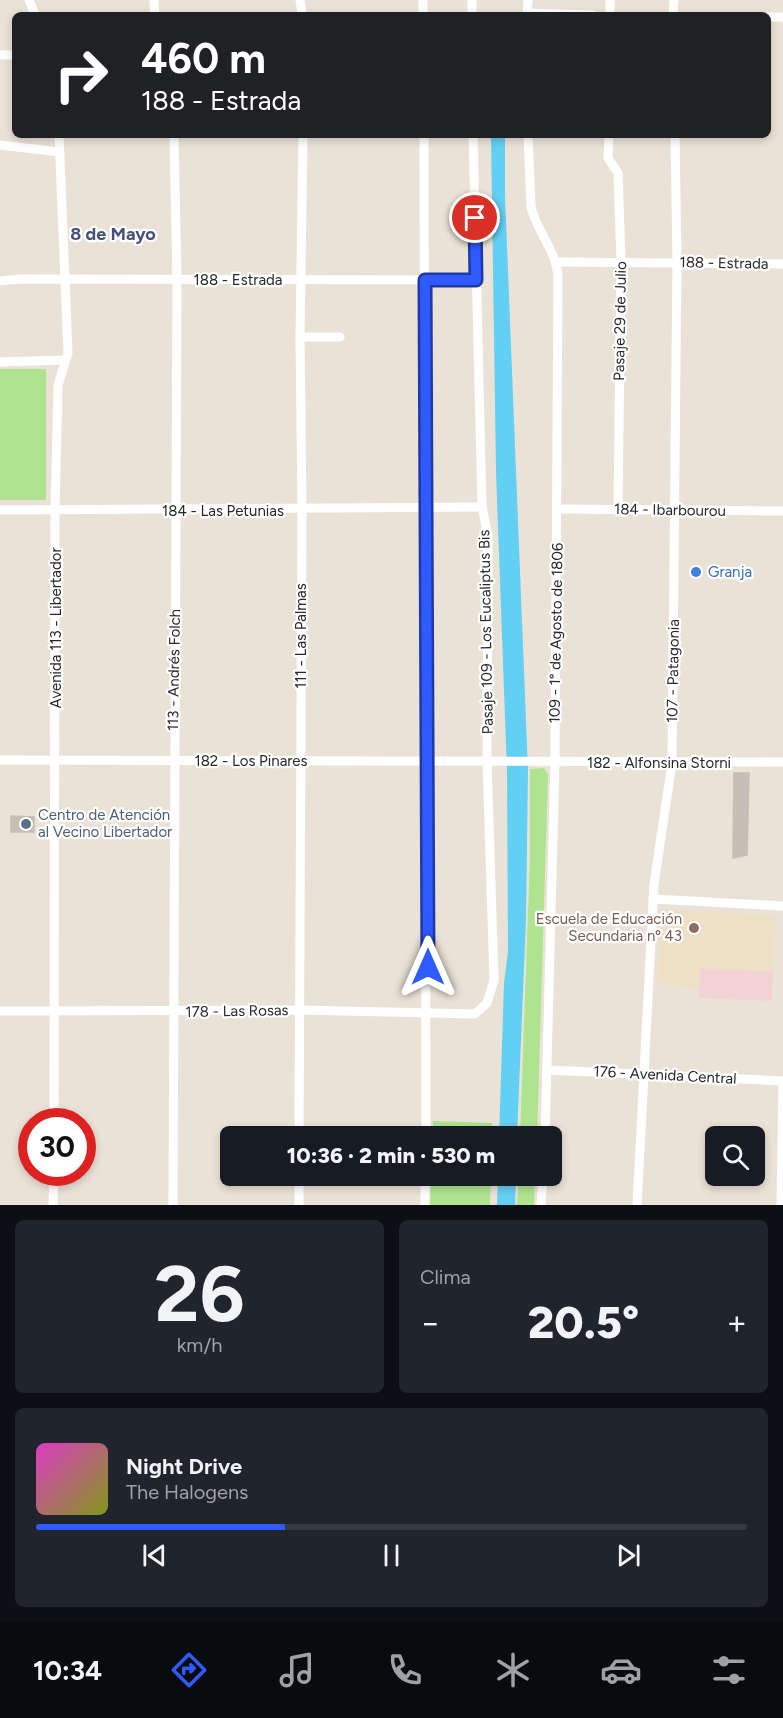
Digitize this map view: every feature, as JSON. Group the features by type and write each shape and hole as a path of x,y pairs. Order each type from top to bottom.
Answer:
{"street":[{"name":"Avenida 113 - Libertador","path":"54,1108 55,512 58,385 68,353 59,138"},
{"name":"113 - Andrés Folch","path":"173,1205 173,761 177,280 174,138"},
{"name":"111 - Las Palmas","path":"299,1126 302,510 300,336 303,138"},
{"path":"424,138 428,1012 426,1126"},
{"name":"Pasaje 109 - Los Eucaliptus Bis","path":"473,138 482,507 488,536 488,761 494,980 487,1003 475,1014"},
{"name":"109 - 1° de Agosto de 1806","path":"528,138 531,207 557,262 558,509 555,762 545,1126"},
{"name":"Pasaje 29 de Julio","path":"609,138 608,158 618,173 621,261 618,510"},
{"name":"107 - Patagonia","path":"637,1205 653,899 672,763 677,262 675,138"},
{"path":"0,145 59,152"},
{"name":"188 - Estrada","path":"557,262 783,264"},
{"name":"188 - Estrada","path":"0,281 66,279 476,280"},
{"path":"300,336 340,337"},
{"path":"0,362 65,360"},
{"name":"184 - Las Petunias","path":"0,510 55,512 482,507"},
{"name":"184 - Ibarbourou","path":"558,509 783,511"},
{"name":"182 - Los Pinares","path":"0,760 535,761"},
{"name":"182 - Alfonsina Storni","path":"535,761 783,762"},
{"path":"653,899 783,906"},
{"name":"178 - Las Rosas","path":"0,1011 300,1010 475,1014"},
{"name":"176 - Avenida Central","path":"548,1070 783,1082"},
{"path":"781,1205 783,1082"},
{"path":"54,1186 54,1205"},
{"path":"299,1186 299,1205"},
{"path":"425,1186 425,1205"},
{"path":"541,1205 542,1186"}],"shaded area":[{"path":"666,910 770,915 775,919 773,971 701,969 699,988 657,984 661,915"},
{"path":"700,969 773,971 772,1001 699,998"}],"green space":[{"path":"0,369 46,369 46,500 0,500"},
{"path":"544,768 548,774 537,1126 520,1126 530,856 530,769"},
{"path":"433,1121 492,1123 492,1126 433,1126"},
{"path":"431,1186 491,1186 490,1205 430,1205"},
{"path":"518,1186 535,1186 534,1205 517,1205"}],"water":[{"path":"491,138 505,138 505,196 528,771 526,919 517,1126 499,1126 504,983 508,952 507,772 496,472"},
{"path":"498,1186 516,1186 515,1205 497,1205"}],"building":[{"path":"734,773 749,773 747,855 733,858"},
{"path":"11,816 34,817 34,832 11,832"}],"place":[{"name":"Granja","path":"696,572"},
{"name":"Centro de Atención al Vecino Libertador","path":"26,824"},
{"name":"Escuela de Educación Secundaria nº 43","path":"694,928"}],"district":[{"name":"8 de Mayo","path":"113,234"}],"route":[{"path":"428,967 425,280 476,280 475,218"}]}
